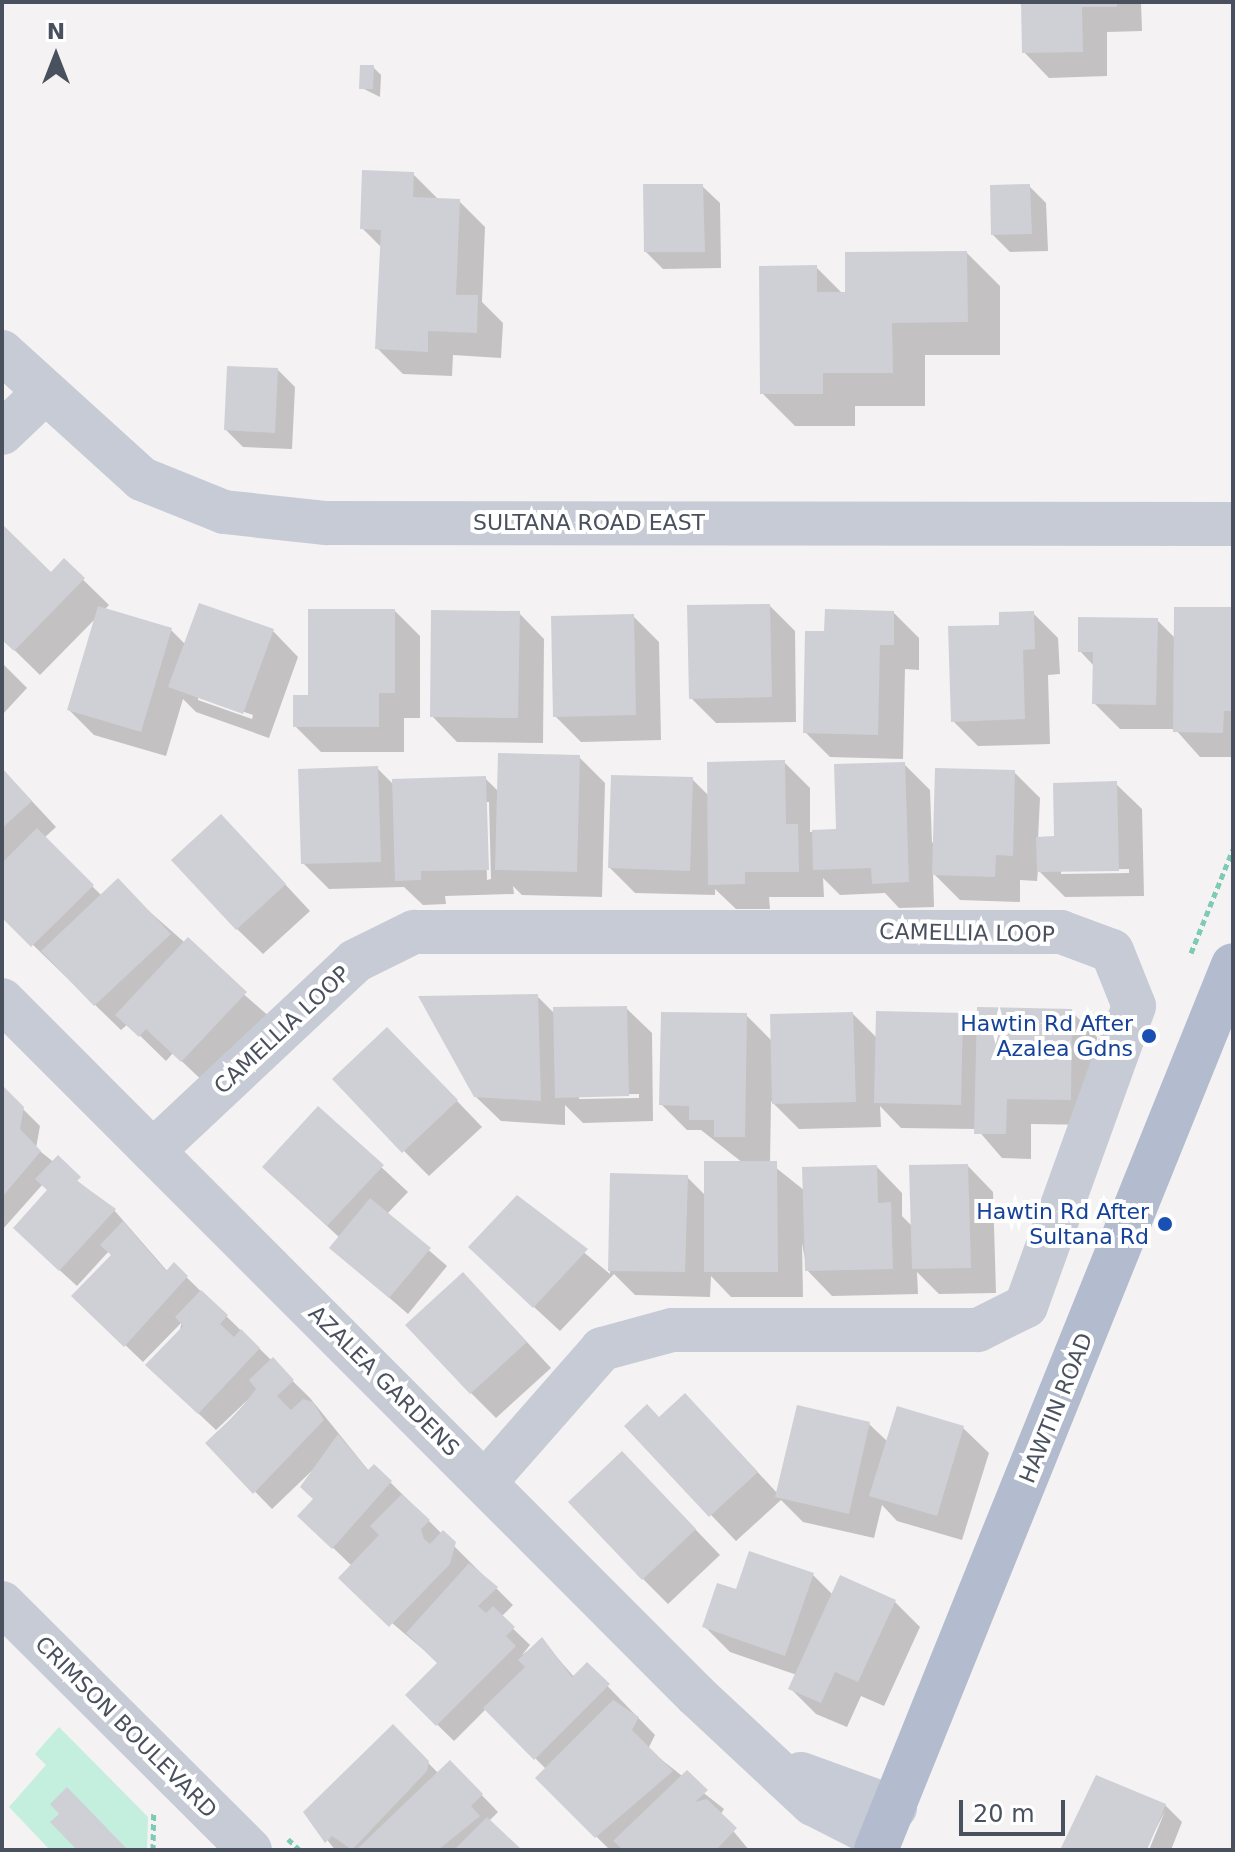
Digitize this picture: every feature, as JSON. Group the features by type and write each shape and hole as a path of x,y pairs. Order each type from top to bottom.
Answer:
{"main road":[{"name":"HAWTIN ROAD","path":"884,1832 1233,965"}],"street":[{"name":"SULTANA ROAD EAST","path":"2,352 142,479 224,512 326,523 1233,524"},
{"path":"2,433 44,393"},
{"name":"CAMELLIA LOOP","path":"153,1151 355,961 414,932 1061,932 1112,951 1134,1006 1026,1306 978,1330 672,1330 602,1349 485,1482"},
{"name":"AZALEA GARDENS","path":"2,1000 696,1695 770,1757 813,1804 884,1832"},
{"name":"CRIMSON BOULEVARD","path":"2,1603 232,1844"}],"green space":[{"path":"59,1727 148,1817 147,1850 50,1850 9,1807 46,1765 35,1754"}],"building":[{"path":"1021,2 1117,2 1117,7 1082,7 1083,52 1022,53"},
{"path":"360,65 374,65 373,89 359,89"},
{"path":"362,170 414,172 413,197 460,199 456,295 478,295 477,333 428,331 428,352 375,349 381,230 360,229"},
{"path":"643,184 703,184 705,252 644,252"},
{"path":"1030,184 1032,234 991,235 990,185"},
{"path":"967,251 968,322 892,323 893,373 823,373 823,394 760,394 759,266 817,265 817,292 845,292 845,252"},
{"path":"227,366 278,368 275,433 224,430"},
{"path":"2,524 51,572 64,558 85,578 14,651 2,640"},
{"path":"199,603 274,629 243,714 168,687"},
{"path":"770,604 772,697 689,699 687,605"},
{"path":"98,606 172,628 141,732 67,710"},
{"path":"1174,607 1233,607 1233,711 1224,711 1223,733 1173,732"},
{"path":"308,609 395,609 395,693 379,693 379,727 293,727 293,695 308,695"},
{"path":"825,609 894,611 894,645 880,645 878,735 803,733 805,631 824,631"},
{"path":"431,610 520,611 518,718 430,717"},
{"path":"1034,611 1035,649 1023,650 1025,719 951,722 948,626 999,625 999,612"},
{"path":"634,614 636,715 553,717 551,616"},
{"path":"1078,617 1158,618 1156,705 1092,704 1093,652 1078,652"},
{"path":"498,753 580,755 577,872 495,870"},
{"path":"785,760 786,824 798,824 799,872 745,872 745,884 708,885 707,762"},
{"path":"905,762 909,882 872,884 871,868 813,870 812,830 836,829 834,764"},
{"path":"378,766 381,862 301,864 298,769"},
{"path":"2,768 32,801 2,828"},
{"path":"935,768 1015,770 1013,856 996,855 995,877 932,875"},
{"path":"611,775 693,777 690,871 608,868"},
{"path":"486,776 489,870 421,871 421,880 395,881 392,779"},
{"path":"1117,781 1119,871 1037,872 1036,837 1054,836 1053,783"},
{"path":"221,814 286,884 236,930 171,860"},
{"path":"37,828 94,885 31,947 2,918 2,863"},
{"path":"118,878 171,934 94,1006 41,951"},
{"path":"188,937 247,992 181,1062 146,1029 139,1037 115,1015"},
{"path":"538,994 541,1101 474,1097 418,996"},
{"path":"627,1006 629,1096 555,1098 553,1007"},
{"path":"977,1007 1072,1009 1071,1100 1007,1099 1006,1134 974,1134"},
{"path":"876,1011 963,1013 961,1105 874,1103"},
{"path":"661,1012 747,1013 745,1137 714,1137 714,1120 689,1120 689,1106 659,1105"},
{"path":"853,1012 856,1102 772,1104 770,1014"},
{"path":"387,1027 458,1100 402,1153 332,1079"},
{"path":"2,1085 24,1107 20,1129 41,1151 2,1197"},
{"path":"318,1106 384,1165 327,1226 262,1167"},
{"path":"58,1155 81,1177 77,1181 116,1209 59,1271 13,1228 47,1190 35,1179"},
{"path":"704,1161 777,1161 778,1272 704,1272"},
{"path":"968,1164 971,1268 912,1269 909,1165"},
{"path":"877,1165 878,1203 891,1202 893,1269 805,1271 802,1167"},
{"path":"610,1173 688,1175 685,1272 608,1271"},
{"path":"517,1195 588,1249 533,1308 468,1247"},
{"path":"370,1198 431,1248 389,1298 329,1248"},
{"path":"123,1221 166,1271 174,1262 188,1276 124,1347 71,1296 111,1255 100,1245"},
{"path":"463,1272 527,1342 470,1394 405,1325"},
{"path":"201,1290 228,1315 220,1324 234,1337 241,1329 260,1348 198,1414 145,1365 183,1326 175,1317"},
{"path":"273,1357 294,1380 277,1396 291,1410 303,1399 313,1402 324,1420 253,1494 205,1443 238,1412 256,1389 249,1380"},
{"path":"685,1393 758,1472 709,1517 624,1426 647,1404 659,1417"},
{"path":"797,1405 870,1422 849,1514 775,1497"},
{"path":"897,1406 964,1426 937,1516 869,1496"},
{"path":"338,1434 368,1470 374,1464 392,1481 332,1549 297,1516 313,1499 300,1487"},
{"path":"622,1451 696,1529 642,1580 568,1502"},
{"path":"402,1494 430,1520 421,1529 424,1539 430,1544 443,1530 456,1542 450,1564 389,1627 338,1578 379,1535 370,1526"},
{"path":"749,1551 814,1573 785,1656 702,1627 717,1583 736,1589"},
{"path":"469,1563 498,1587 478,1606 486,1613 493,1606 515,1627 506,1636 516,1646 436,1726 405,1695 437,1663 406,1633"},
{"path":"840,1575 896,1600 858,1682 835,1672 821,1703 788,1689"},
{"path":"542,1637 572,1677 587,1662 610,1684 534,1760 483,1708 525,1667 518,1660"},
{"path":"613,1700 639,1717 632,1730 673,1771 595,1838 535,1778"},
{"path":"393,1724 429,1761 427,1771 352,1850 332,1836 325,1843 303,1812"},
{"path":"450,1760 483,1794 471,1806 480,1816 438,1850 356,1850"},
{"path":"687,1770 708,1790 695,1802 707,1799 737,1828 716,1850 623,1850 613,1841"},
{"path":"1096,1775 1166,1804 1147,1850 1060,1850"},
{"path":"67,1787 128,1850 77,1850 50,1822 59,1814 50,1804"},
{"path":"487,1817 522,1850 454,1850"}],"place":[{"name":"Hawtin Rd After Azalea Gdns","path":"1149,1036"},
{"name":"Hawtin Rd After Sultana Rd","path":"1165,1224"}]}
